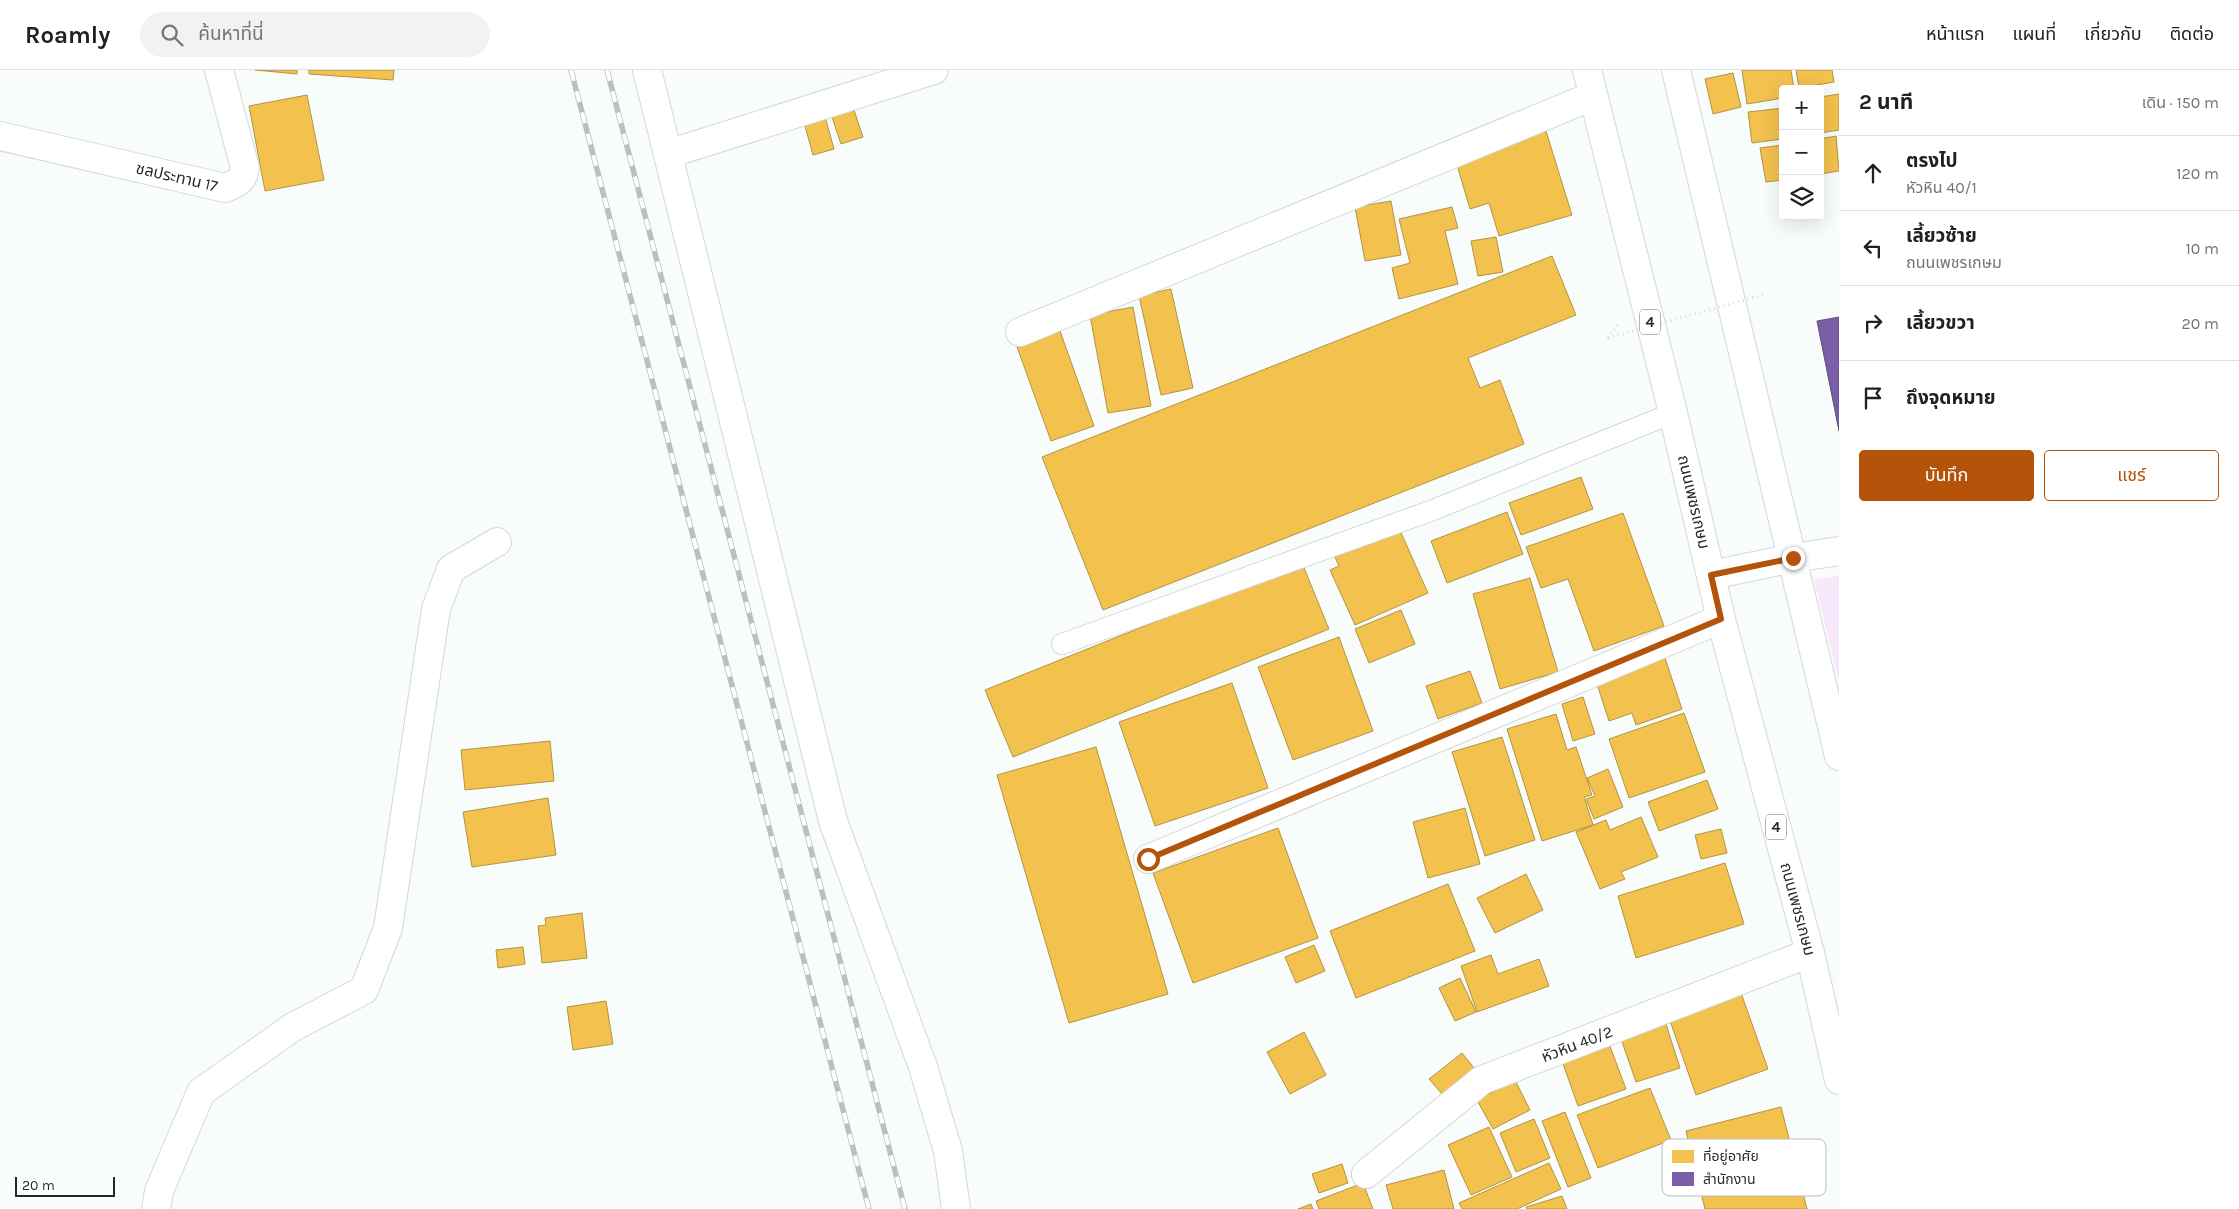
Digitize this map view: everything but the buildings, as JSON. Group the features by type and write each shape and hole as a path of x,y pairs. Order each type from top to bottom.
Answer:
{"street":[{"name":"ชลประทาน 17","path":"0,136 225,188 238,183 244,176 245,168 219,70"},
{"path":"646,70 833,821 923,1067 948,1152 956,1209"},
{"path":"668,154 934,70"},
{"name":"ถนนเพชรเกษม","path":"1587,70 1673,413 1721,619 1810,953 1839,1080"},
{"path":"1676,70 1839,756"},
{"path":"1020,332 1593,96"},
{"path":"156,1209 159,1191 201,1092 293,1027 364,990 388,928 436,609 451,569 497,542"},
{"path":"1711,575 1793,558 1839,551"},
{"path":"1148,859 1721,619"},
{"name":"หัวหิน 40/2","path":"1366,1174 1482,1080 1810,953"}],"lane":[{"path":"1062,644 1433,510 1673,413"}],"path":[{"path":"1608,338 1766,294"}],"shaded area":[{"path":"1839,576 1839,682 1814,579"}],"railway":[{"path":"571,70 869,1209"},
{"path":"607,70 905,1209"}],"route":[{"path":"1148,859 1721,619 1711,575 1793,558"}]}
